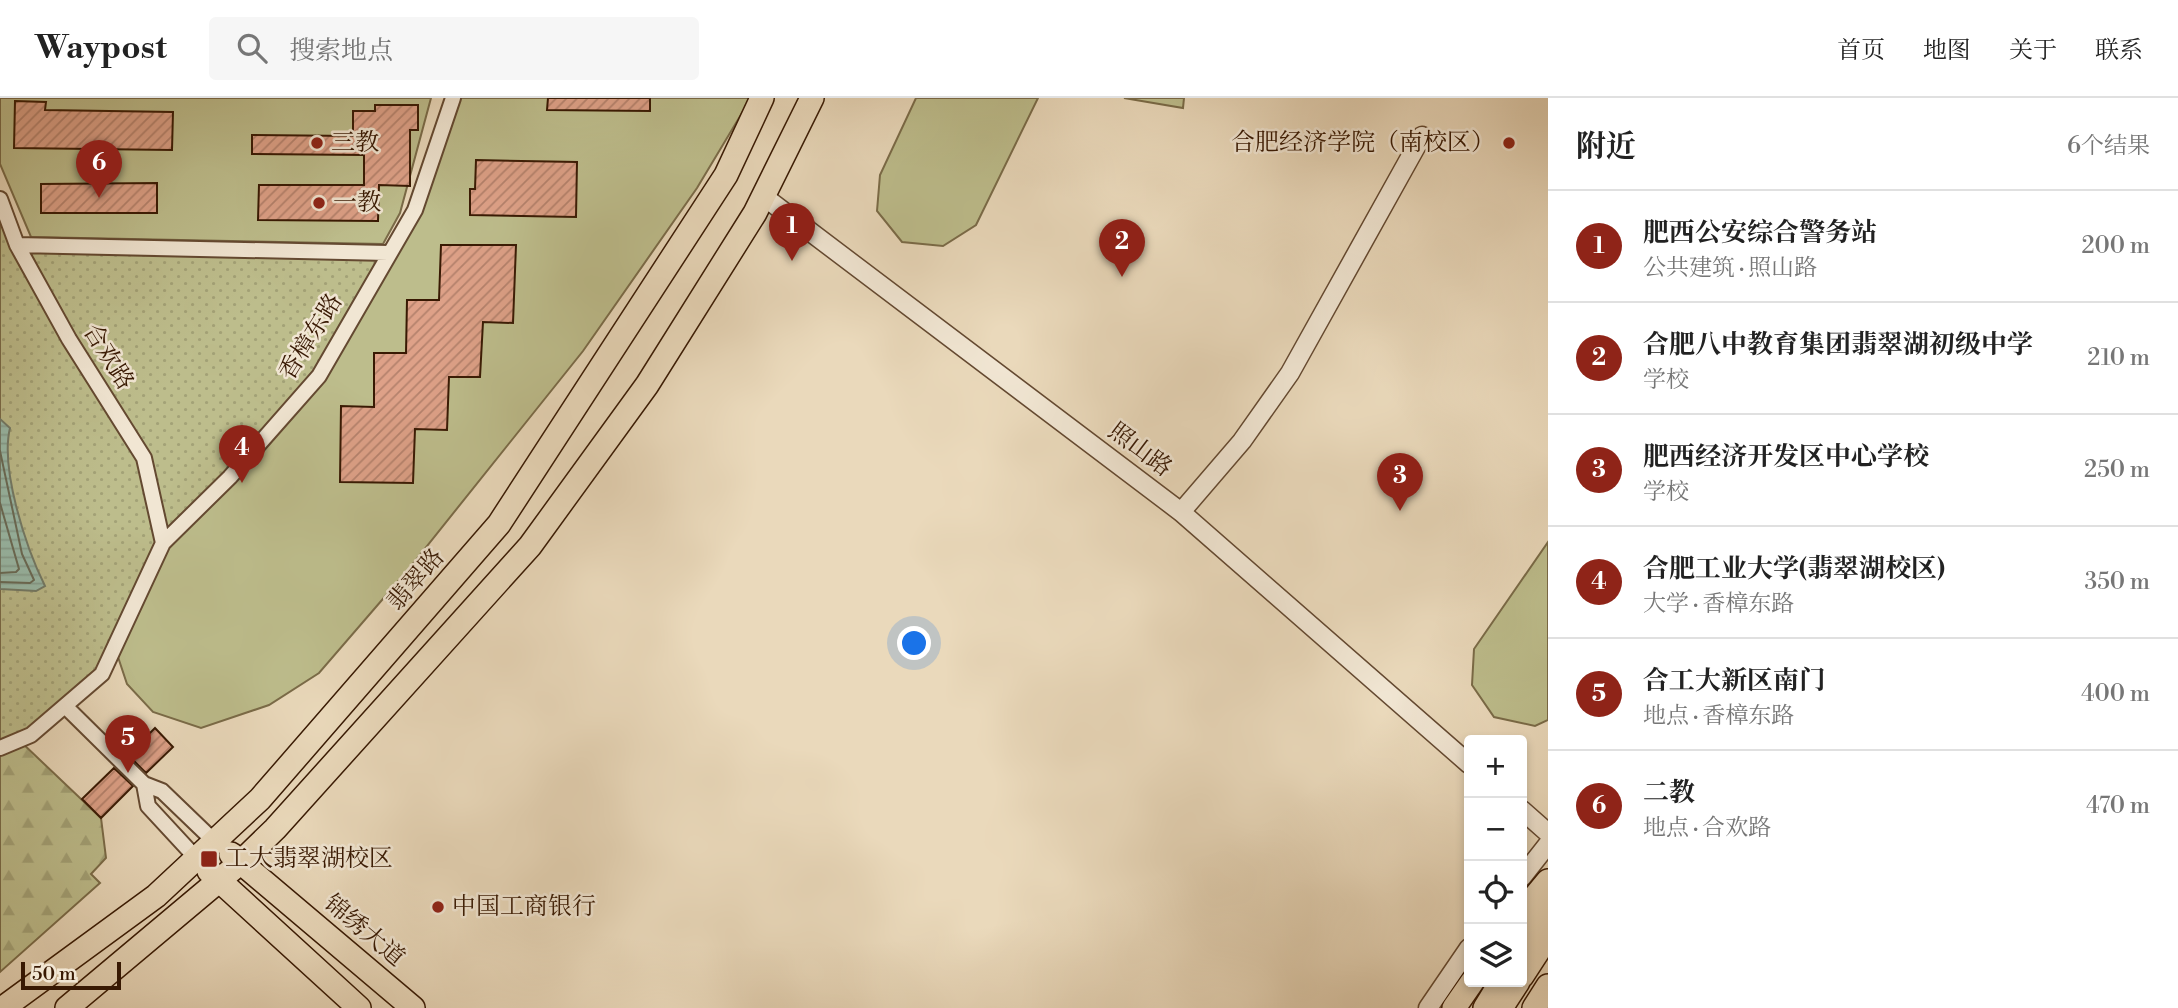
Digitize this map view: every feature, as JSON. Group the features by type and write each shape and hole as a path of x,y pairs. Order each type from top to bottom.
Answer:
{"main road":[{"name":"翡翠路","path":"3,1008 156,897 260,799 499,524 726,175 762,98"},
{"path":"67,1008 242,862 530,546 647,385 763,196 812,98"},
{"name":"锦绣大道","path":"215,842 413,1008"},
{"path":"197,859 359,1008"},
{"path":"1527,906 1548,881"},
{"path":"1527,941 1548,907"},
{"path":"1527,968 1548,936"},
{"path":"1534,1008 1548,986"},
{"path":"1454,1008 1469,987"},
{"path":"1485,1008 1499,987"},
{"path":"1501,1008 1515,987"}],"street":[{"name":"香樟东路","path":"0,748 31,735 102,674 163,543 230,477 319,376 388,253 415,211 453,98"},
{"path":"1181,512 1242,441 1290,373 1422,136"},
{"name":"照山路","path":"763,196 1181,512 1464,760"},
{"name":"合欢路","path":"0,199 18,244 69,339 145,458 163,543"},
{"path":"18,244 388,253"},
{"path":"66,706 144,784 162,792 215,842"},
{"path":"144,784 148,806 197,859"},
{"path":"1527,814 1548,833"},
{"path":"1527,871 1548,844"},
{"path":"1428,1008 1464,955"}],"green space":[{"path":"0,98 431,98 400,213 383,244 31,237 0,164"},
{"path":"453,98 751,98 697,188 583,351 407,571 319,673 269,705 201,728 153,712 127,684 115,648 18,245 388,253 415,210"},
{"path":"916,98 1038,98 976,225 943,246 902,242 877,211 880,175"},
{"path":"1124,98 1184,98 1183,108"},
{"path":"0,199 18,245 388,253 319,376 163,543 111,654 66,705 0,747"},
{"path":"1548,542 1548,720 1535,726 1494,717 1472,685 1474,649"},
{"path":"20,741 101,818 106,858 91,874 100,883 0,972 0,748"}],"water":[{"path":"0,419 10,428 8,445 12,486 23,530 45,586 36,591 0,589"}],"building":[{"path":"548,98 650,98 650,111 547,110"},
{"path":"15,101 46,102 45,110 173,112 172,150 14,148"},
{"path":"375,105 418,105 418,130 410,130 410,186 379,185 378,221 258,220 259,185 364,185 364,155 252,154 252,135 353,136 353,111 375,111"},
{"path":"476,160 577,162 576,217 470,215 470,189 475,189"},
{"path":"157,183 157,213 41,213 41,184"},
{"path":"441,245 516,245 513,323 483,322 480,377 449,377 447,430 415,429 413,483 340,482 341,406 374,407 374,353 406,353 407,300 439,300"},
{"path":"155,728 173,747 146,773 128,755"},
{"path":"114,768 133,786 101,818 82,799"}],"place":[{"name":"三教","path":"317,143"},
{"name":"合肥经济学院（南校区）","path":"1509,143"},
{"name":"二教","path":"99,198"},
{"name":"一教","path":"319,203"},
{"name":"肥西公安综合警务站","path":"792,261"},
{"name":"合肥八中教育集团翡翠湖初级中学","path":"1122,277"},
{"name":"合肥工业大学(翡翠湖校区)","path":"242,483"},
{"name":"肥西经济开发区中心学校","path":"1400,511"},
{"name":"合工大新区南门","path":"128,773"},
{"name":"工大翡翠湖校区","path":"209,859"},
{"name":"中国工商银行","path":"438,907"}]}
